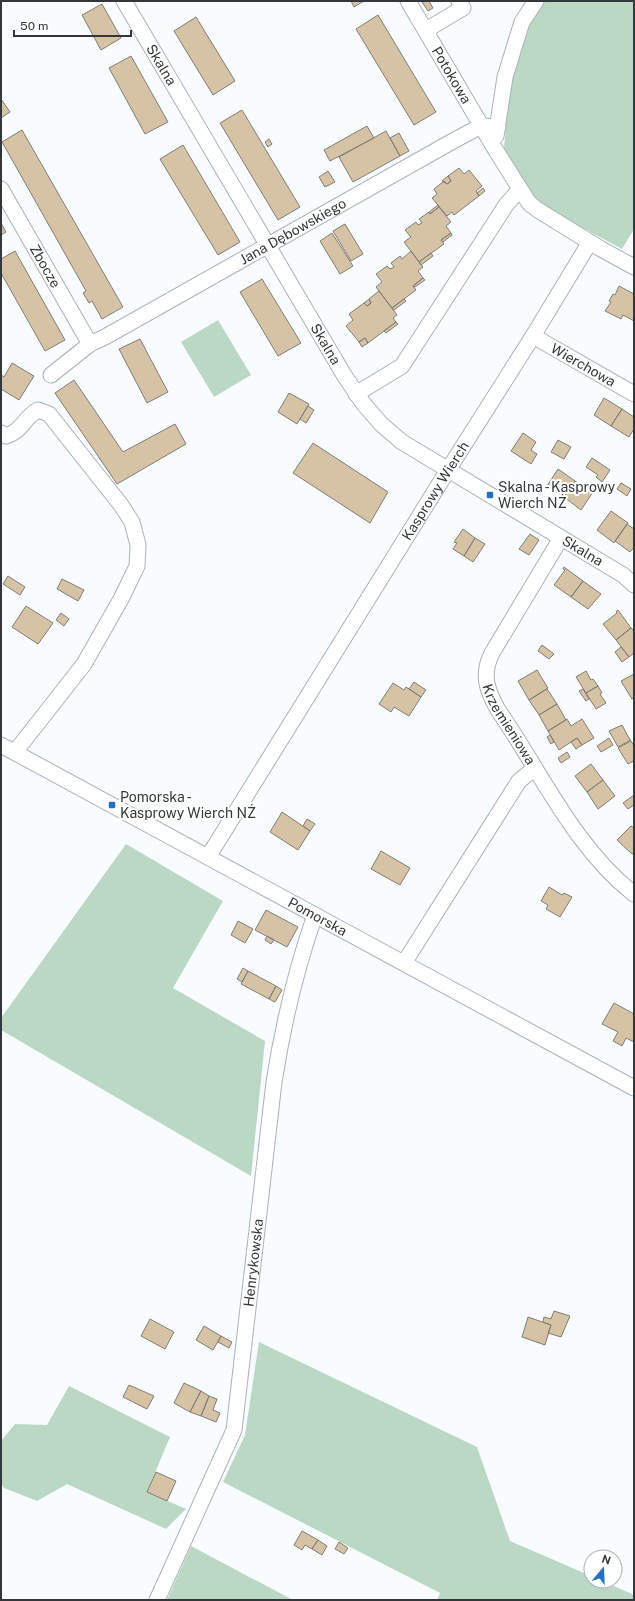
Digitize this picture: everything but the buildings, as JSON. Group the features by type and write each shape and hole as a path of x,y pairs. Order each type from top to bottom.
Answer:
{"street":[{"name":"Skalna","path":"124,1 266,245 344,375 356,394 381,424 402,442 623,575 634,585"},
{"name":"Potokowa","path":"408,1 495,149"},
{"path":"426,30 463,8 459,1"},
{"path":"536,1 522,22 504,76 495,149 533,207 634,267"},
{"name":"Jana Dębowskiego","path":"52,375 90,344 118,330 266,245 481,126"},
{"path":"481,126 498,127"},
{"name":"Zbocze","path":"1,188 90,344"},
{"path":"356,394 402,366 506,206 520,189"},
{"name":"Kasprowy Wierch","path":"208,856 533,336 590,242"},
{"name":"Wierchowa","path":"533,336 634,394"},
{"path":"1,433 6,436 14,433 32,413 38,410 49,414 121,505 132,522 138,545 137,566 121,599 84,664 15,752"},
{"name":"Krzemieniowa","path":"562,538 492,653 486,667 487,686 493,700 568,821 596,858 614,878 634,894"},
{"name":"Pomorska","path":"1,745 634,1088"},
{"path":"404,963 519,781 535,768"},
{"name":"Henrykowska","path":"157,1600 234,1430 274,1082 291,995 303,950 315,915"}],"green space":[{"path":"543,1 634,1 634,229 622,249 555,213 539,202 529,190 504,148 510,76 525,31"},
{"path":"218,320 251,375 214,397 181,342"},
{"path":"126,844 223,901 173,988 265,1041 251,1176 1,1030 1,1018"},
{"path":"259,1342 477,1447 510,1541 583,1573 583,1589 621,1589 634,1595 634,1600 437,1600 440,1593 223,1482 245,1435"},
{"path":"69,1386 170,1437 147,1492 186,1509 166,1529 67,1484 37,1501 4,1488 1,1483 1,1441 15,1424 47,1425"},
{"path":"191,1546 293,1600 167,1600"}],"place":[{"name":"Skalna - Kasprowy Wierch NŻ","path":"490,495"},
{"name":"Pomorska - Kasprowy Wierch NŻ","path":"112,805"}]}
